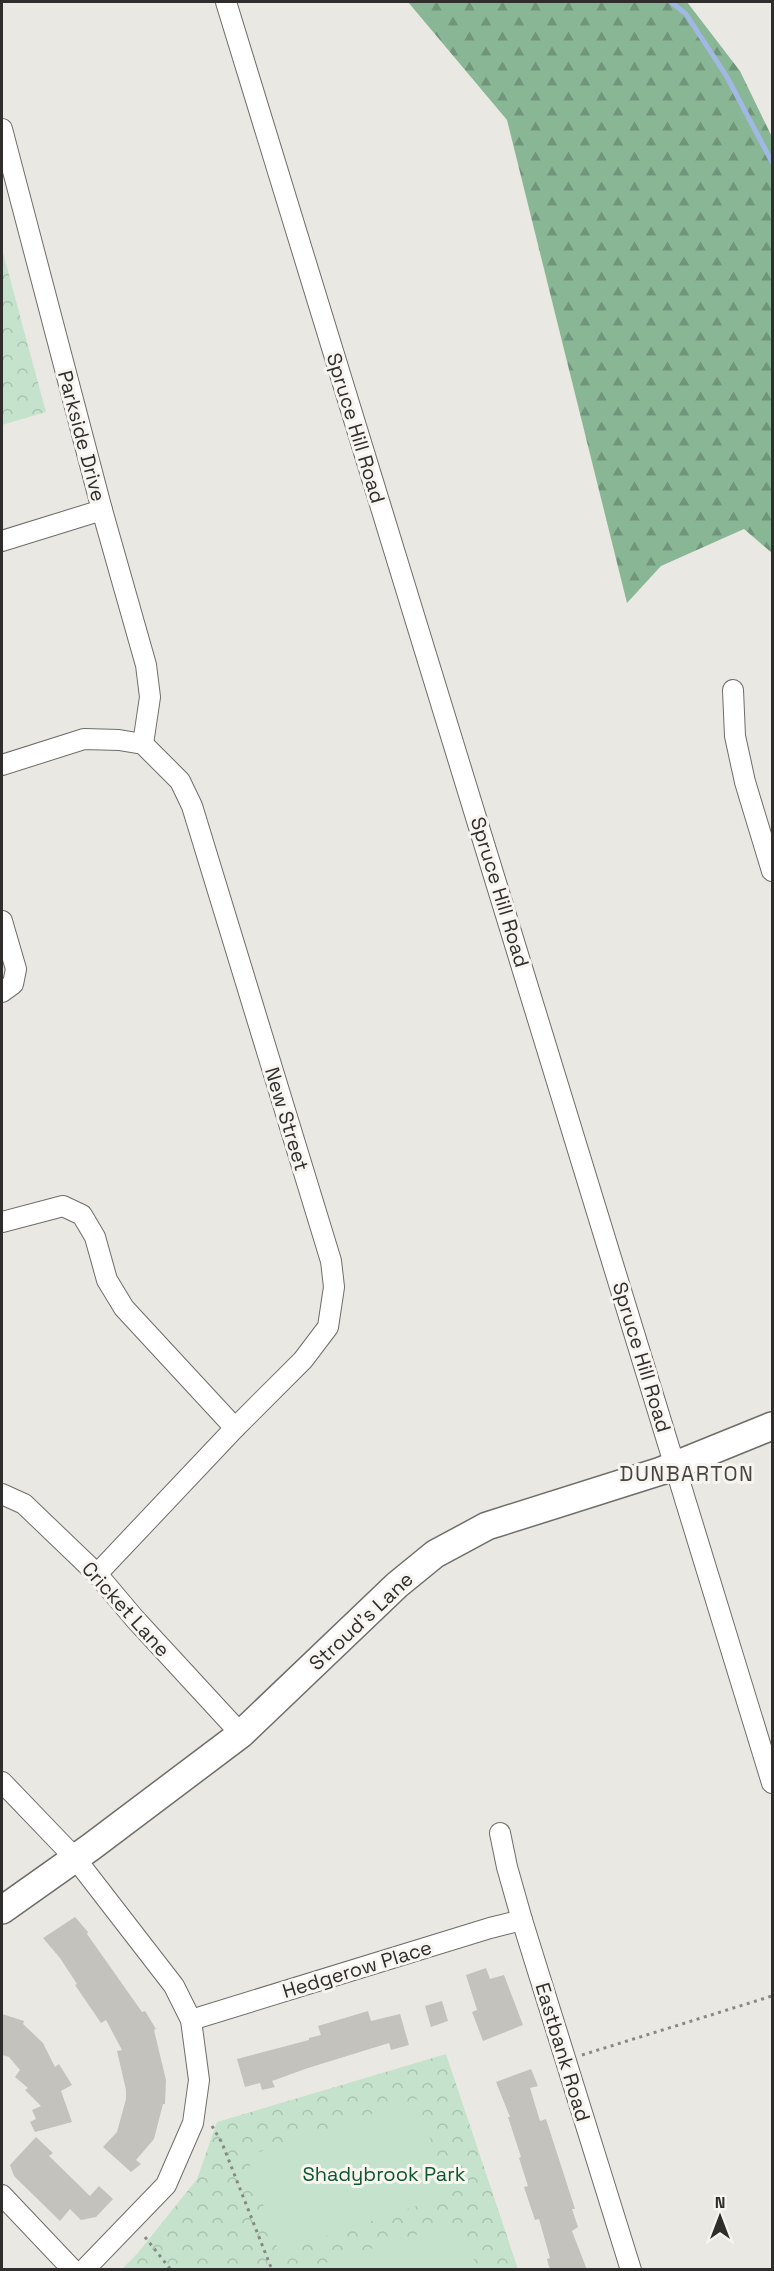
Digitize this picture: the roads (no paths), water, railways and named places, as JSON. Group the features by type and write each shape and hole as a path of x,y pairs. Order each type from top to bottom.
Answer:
{"street":[{"name":"Spruce Hill Road","path":"226,2 772,1783"},
{"name":"Parkside Drive","path":"2,129 102,510 146,665 150,698 143,744"},
{"path":"2,541 102,510"},
{"path":"733,690 735,736 745,782 772,871"},
{"path":"2,765 84,739 119,740 143,744"},
{"name":"New Street","path":"97,1575 235,1428 303,1360 328,1327 334,1287 330,1261 192,806 180,781 143,744"},
{"path":"2,921 16,969 13,984 2,992"},
{"path":"2,1222 63,1206 82,1215 95,1237 107,1280 124,1308 235,1428"},
{"name":"Stroud's Lane","path":"2,1910 241,1734 397,1585 435,1554 488,1526 661,1471 772,1426"},
{"name":"Cricket Lane","path":"2,1494 24,1504 97,1575 241,1734"},
{"path":"2,1782 75,1858 174,1986 191,2019 199,2080 194,2123 166,2186 84,2270"},
{"name":"Eastbank Road","path":"500,1833 522,1920 631,2270"},
{"name":"Hedgerow Place","path":"191,2019 522,1920"},
{"path":"2,2195 74,2270"}],"waterway":[{"path":"671,2 686,14 727,77 772,162"}],"district":[{"name":"DUNBARTON","path":"687,1474"}],"park label":[{"name":"Shadybrook Park","path":"384,2174"}]}
